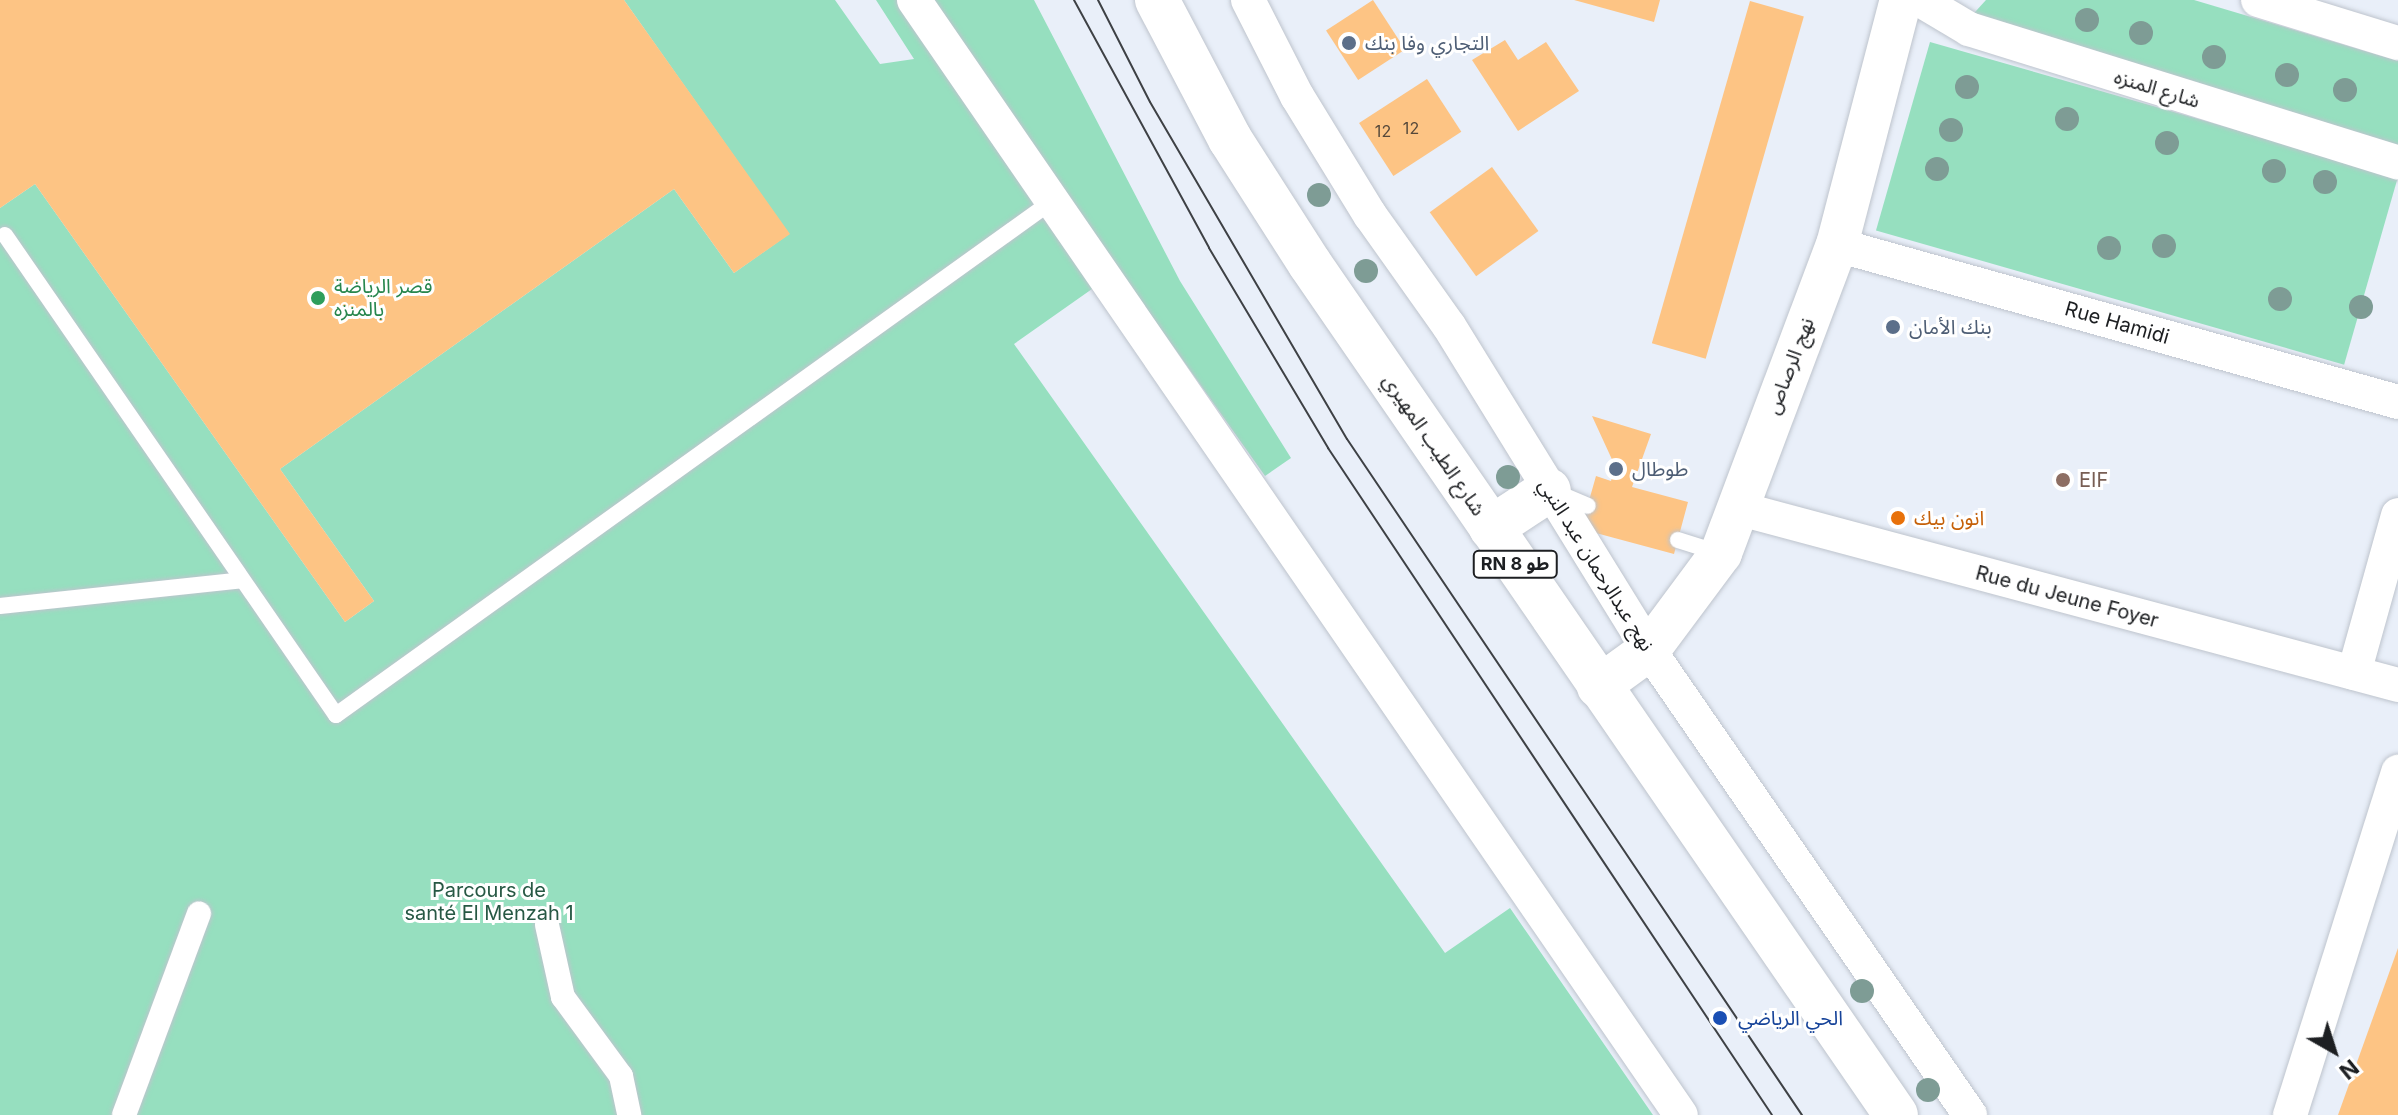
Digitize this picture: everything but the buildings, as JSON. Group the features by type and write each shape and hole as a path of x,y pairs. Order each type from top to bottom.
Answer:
{"main road":[{"name":"شارع الطيب المهيري","path":"1157,0 1230,139 1598,687 1896,1115"},
{"path":"1491,528 1568,498"}],"street":[{"path":"914,0 1681,1115"},
{"name":"نهج عبدالرحمان عبد النبي","path":"1248,0 1297,96 1370,215 1568,498 1649,650 1970,1115"},
{"name":"نهج الرصاص","path":"1598,687 1649,650 1691,600 1721,553 1837,245 1901,0 1924,0"},
{"name":"شارع المنزه","path":"1924,0 1969,29 2398,163"},
{"path":"2258,0 2398,43"},
{"name":"Rue Hamidi","path":"1837,245 2398,402"},
{"name":"Rue du Jeune Foyer","path":"1737,508 2398,685"},
{"path":"2354,673 2388,592 2398,515"},
{"path":"2290,1115 2398,772"},
{"path":"124,1115 199,913"},
{"path":"547,925 563,997 621,1076 629,1115"}],"lane":[{"path":"5,235 336,715 1051,202"},
{"path":"1678,540 1721,553"},
{"path":"0,606 242,580"}],"green space":[{"name":"Parcours de santé El Menzah 1","path":"624,0 835,0 880,64 914,59 876,0 1034,0 1180,281 1291,458 1265,476 1119,270 1014,344 1445,953 1510,908 1653,1115 0,1115 0,208 35,184 345,622 374,601 280,469 674,189 734,273 789,234"},
{"path":"1986,0 2194,0 2398,61 2398,146 1965,23"},
{"path":"1930,42 2398,176 2344,365 1876,230"}],"tram line":[{"path":"1074,0 1209,248 1328,448 1772,1115"},
{"path":"1098,0 1150,102 1347,439 1802,1115"}],"place":[{"name":"التجاري وفا بنك","path":"1349,43"},
{"name":"قصر الرياضة بالمنزه","path":"318,298"},
{"name":"بنك الأمان","path":"1893,327"},
{"name":"طوطال","path":"1616,469"},
{"name":"EIF","path":"2063,480"},
{"name":"انون بيك","path":"1898,518"},
{"name":"الحي الرياضي","path":"1720,1018"}]}
